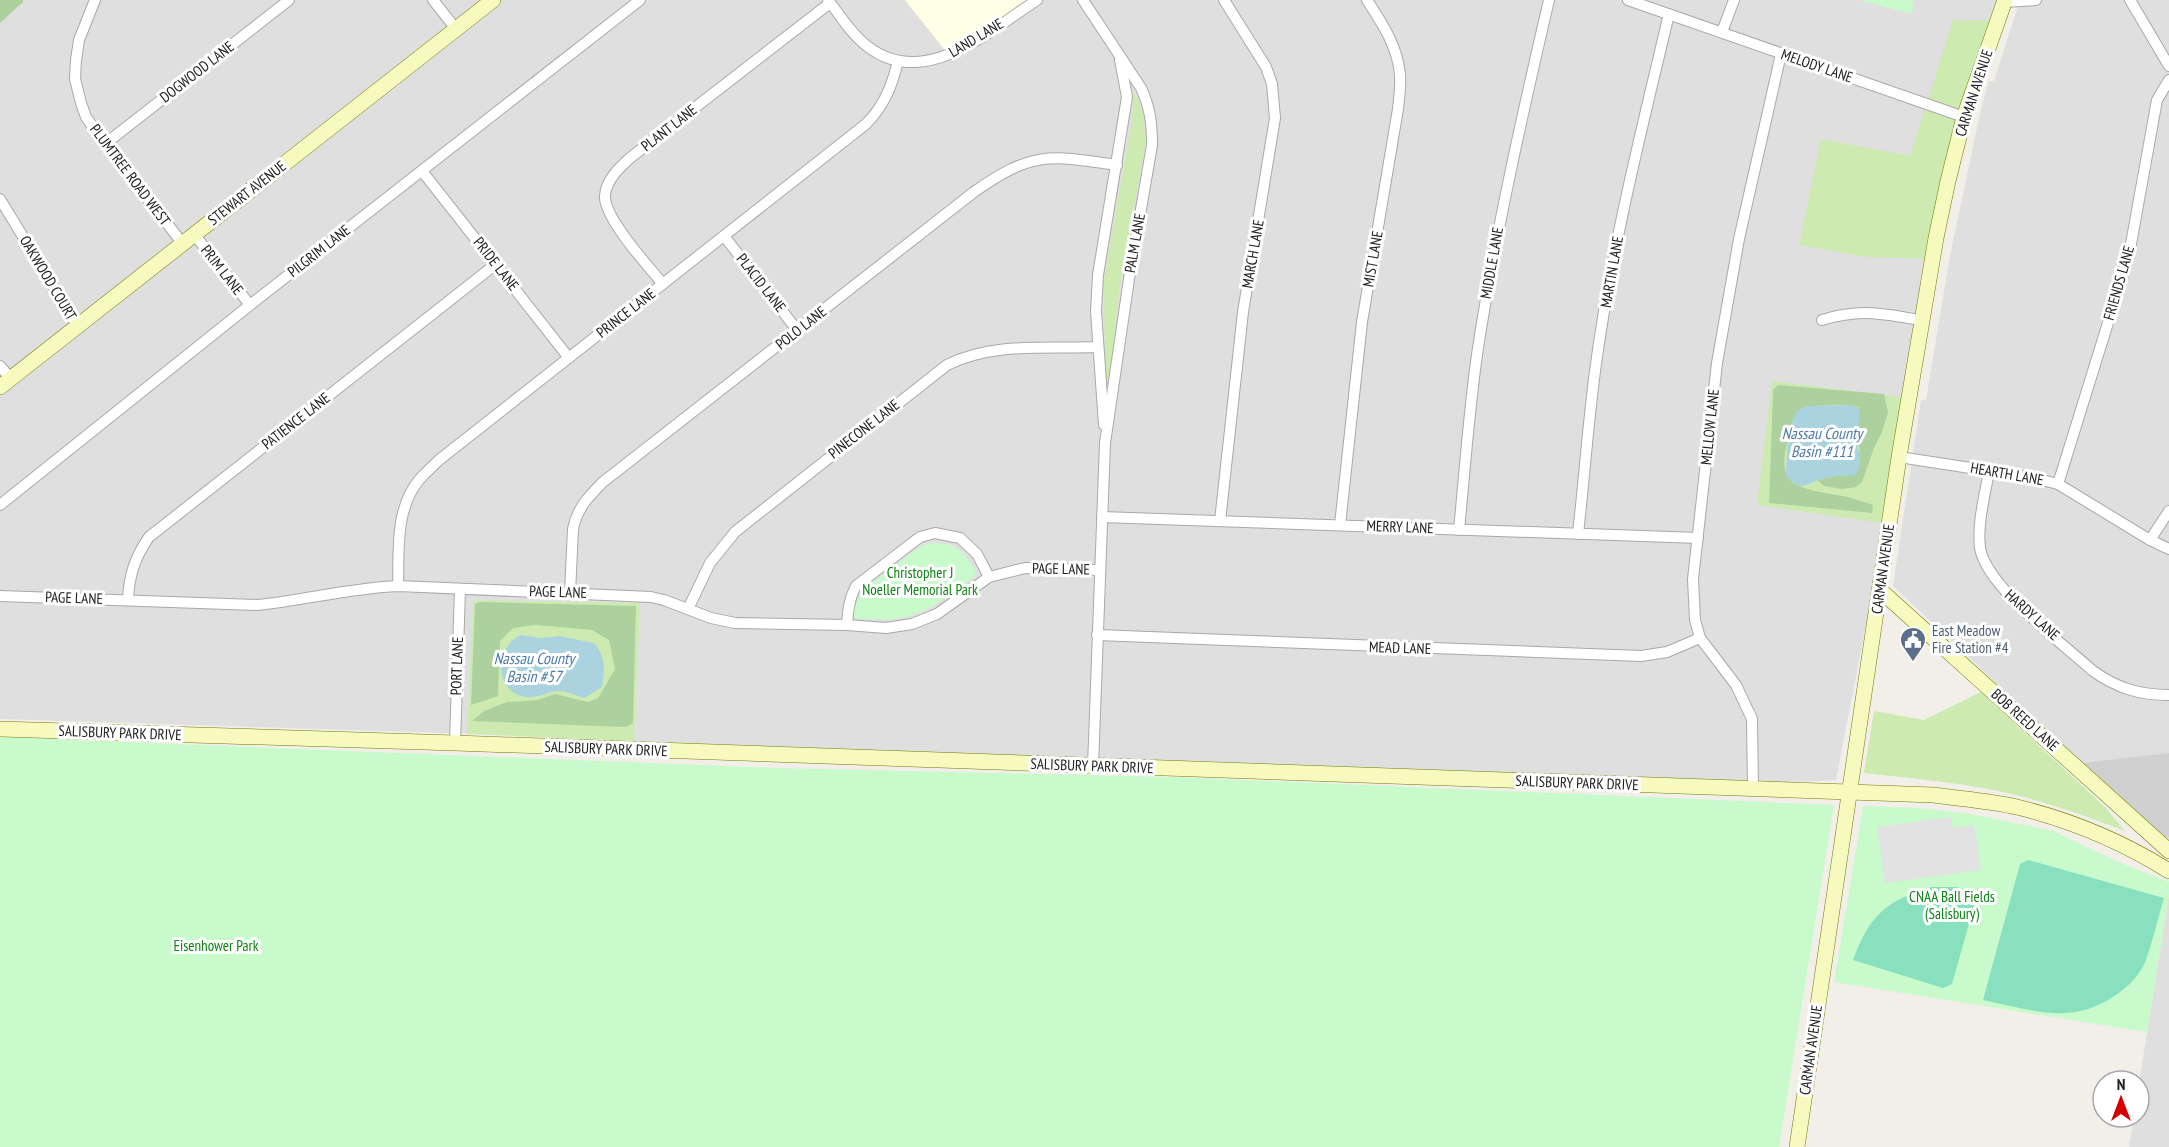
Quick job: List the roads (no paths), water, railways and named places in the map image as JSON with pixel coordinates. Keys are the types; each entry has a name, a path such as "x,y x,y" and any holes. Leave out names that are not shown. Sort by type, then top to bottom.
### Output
{"main road":[{"name":"STEWART AVENUE","path":"5,383 494,0"},
{"name":"CARMAN AVENUE","path":"1797,1147 1921,320 1948,181 1964,117 2005,1"},
{"name":"BOB REED LANE","path":"1880,590 2169,851"},
{"name":"SALISBURY PARK DRIVE","path":"0,729 1935,795 2015,807 2095,832 2169,871"},
{"path":"2119,844 2131,835 2135,828 2135,820"}],"street":[{"name":"PLUMTREE ROAD WEST","path":"95,0 79,40 76,60 75,79 86,117 105,144 189,239"},
{"name":"DOGWOOD LANE","path":"105,144 289,0"},
{"path":"433,0 456,29"},
{"name":"PILGRIM LANE","path":"0,505 250,305 640,0"},
{"name":"LAND LANE","path":"898,62 939,59 959,51 1037,0"},
{"name":"PALM LANE","path":"1083,0 1118,50 1147,101 1152,124 1152,145 1129,279 1105,443 1093,766"},
{"name":"MARCH LANE","path":"1220,521 1243,312 1275,118 1272,84 1266,66 1224,0"},
{"name":"MIST LANE","path":"1340,525 1362,322 1399,98 1400,75 1394,48 1381,21 1367,0"},
{"name":"MIDDLE LANE","path":"1459,530 1478,351 1496,241 1512,159 1549,0"},
{"name":"MELODY LANE","path":"1628,0 1964,117"},
{"name":"MELODY LANE","path":"1647,0 1669,14"},
{"path":"1722,32 1734,0"},
{"path":"2005,1 2036,0"},
{"path":"2130,0 2169,66"},
{"path":"829,2 867,46 898,62"},
{"name":"PLANT LANE","path":"663,284 607,210 605,195 612,177 630,158 829,2"},
{"name":"MARTIN LANE","path":"1578,534 1595,371 1607,297 1624,202 1669,14"},
{"name":"PALM LANE","path":"1105,443 1096,311 1098,275 1127,97 1118,50"},
{"name":"MELLOW LANE","path":"1753,790 1753,732 1748,708 1736,685 1700,638 1693,602 1717,363 1739,239 1781,54"},
{"name":"PRINCE LANE","path":"399,586 401,521 407,501 418,482 439,460 866,124 878,112 893,82 898,62"},
{"name":"FRIENDS LANE","path":"2058,484 2129,255 2157,100 2169,80"},
{"name":"POLO LANE","path":"570,592 573,529 575,519 585,500 603,482 797,330 1002,172 1020,163 1045,158 1068,158 1117,165"},
{"name":"PRIDE LANE","path":"423,171 569,358"},
{"name":"OAKWOOD COURT","path":"0,199 78,327"},
{"name":"PLACID LANE","path":"724,236 797,330"},
{"name":"PRIM LANE","path":"189,239 250,305"},
{"name":"PATIENCE LANE","path":"128,600 132,569 138,553 149,537 496,264"},
{"path":"1822,320 1856,312 1874,312 1921,320"},
{"name":"PINECONE LANE","path":"688,609 710,562 735,532 947,365 964,357 993,350 1097,347"},
{"path":"0,366 5,383"},
{"name":"HEARTH LANE","path":"1899,457 2029,477 2058,484 2150,540 2169,549"},
{"name":"HARDY LANE","path":"1989,471 1980,528 1980,545 1988,571 2003,590 2108,682 2147,694 2169,695"},
{"path":"2150,540 2169,511"},
{"name":"MERRY LANE","path":"1101,517 1698,538"},
{"path":"847,625 848,607 856,586 920,537 934,533 960,538 977,554 989,577"},
{"name":"PAGE LANE","path":"0,596 258,605 368,588 399,586 570,592 651,597 711,618 735,623 886,628 912,624 937,614 989,577 1025,568 1099,570"},
{"name":"PORT LANE","path":"455,743 460,589"},
{"name":"MEAD LANE","path":"1097,635 1641,656 1668,652 1700,638"}],"water":[{"name":"Nassau County Basin #111","path":"1851,405 1859,409 1857,438 1860,466 1855,475 1829,477 1805,486 1792,481 1786,475 1788,432 1797,411 1807,406"},
{"name":"Nassau County Basin #57","path":"521,635 541,638 560,636 594,643 601,653 604,664 602,687 585,698 559,691 535,697 524,697 510,690 502,674 503,655 513,640"}],"place":[{"name":"East Meadow Fire Station #4","path":"1913,663"}],"park label":[{"name":"Christopher J Noeller Memorial Park","path":"920,582"},
{"name":"CNAA Ball Fields (Salisbury)","path":"1952,906"},
{"name":"Eisenhower Park","path":"216,946"}]}
